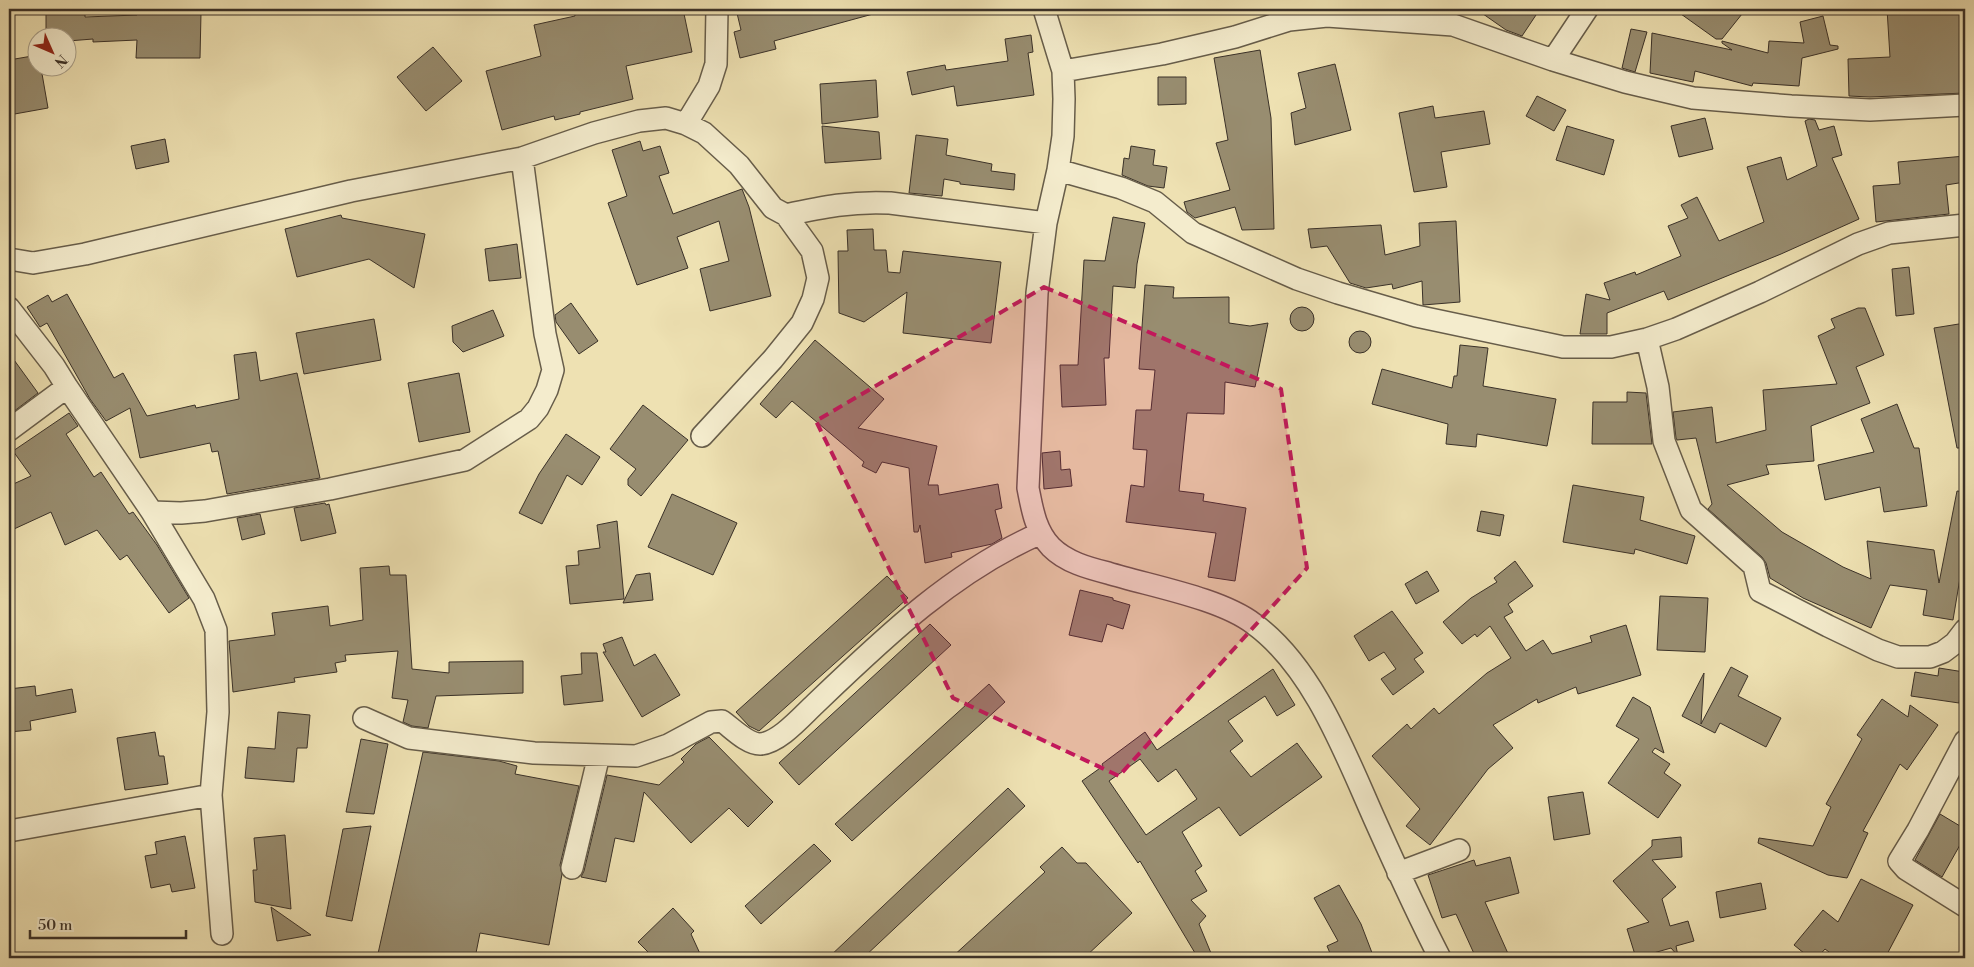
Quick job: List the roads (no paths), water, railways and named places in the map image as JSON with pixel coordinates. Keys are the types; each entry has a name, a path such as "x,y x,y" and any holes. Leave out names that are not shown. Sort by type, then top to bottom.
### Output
{"street":[{"path":"686,124 709,86 716,64 717,9"},
{"path":"1044,9 1063,70 1064,98 1063,136 1058,170 1046,223 1036,302 1028,488 1033,516 1050,546 1065,558 1087,567 1208,602 1232,611 1253,623 1276,642 1294,663 1339,740 1398,873 1440,958"},
{"path":"1553,60 1587,9"},
{"path":"1063,70 1162,54 1235,37 1289,20 1328,12 1458,17 1553,60 1660,91 1710,100 1870,110 1965,105"},
{"path":"9,259 33,262 85,254 351,191 522,158 594,133 639,121 666,118 686,124 704,133 739,165 773,208 786,215 812,251 818,278 813,299 802,323 773,359 702,436"},
{"path":"152,512 181,513 205,511 330,489 465,460 529,419 547,390 553,370 545,334 522,158"},
{"path":"1058,170 1121,188 1155,202 1193,233 1297,279 1416,316 1564,347 1611,347 1647,339 1676,330 1760,292 1858,244 1889,233 1965,225"},
{"path":"786,215 840,204 866,202 900,204 1046,223"},
{"path":"9,308 54,366 152,512 204,598 216,630 218,712 211,795 222,934"},
{"path":"1647,339 1658,388 1664,441 1691,510 1754,566 1760,591 1878,650 1898,657 1930,657 1943,652 1955,643 1965,630"},
{"path":"9,430 67,387"},
{"path":"364,718 409,738 534,753 636,756 668,745 711,722 722,721 749,741 760,744 774,740 794,724 878,644 926,603 975,567 1012,546 1041,533"},
{"path":"1965,741 1918,830 1899,861 1906,869 1965,906"},
{"path":"572,868 599,755"},
{"path":"9,832 211,795"},
{"path":"1398,873 1459,850"}]}
